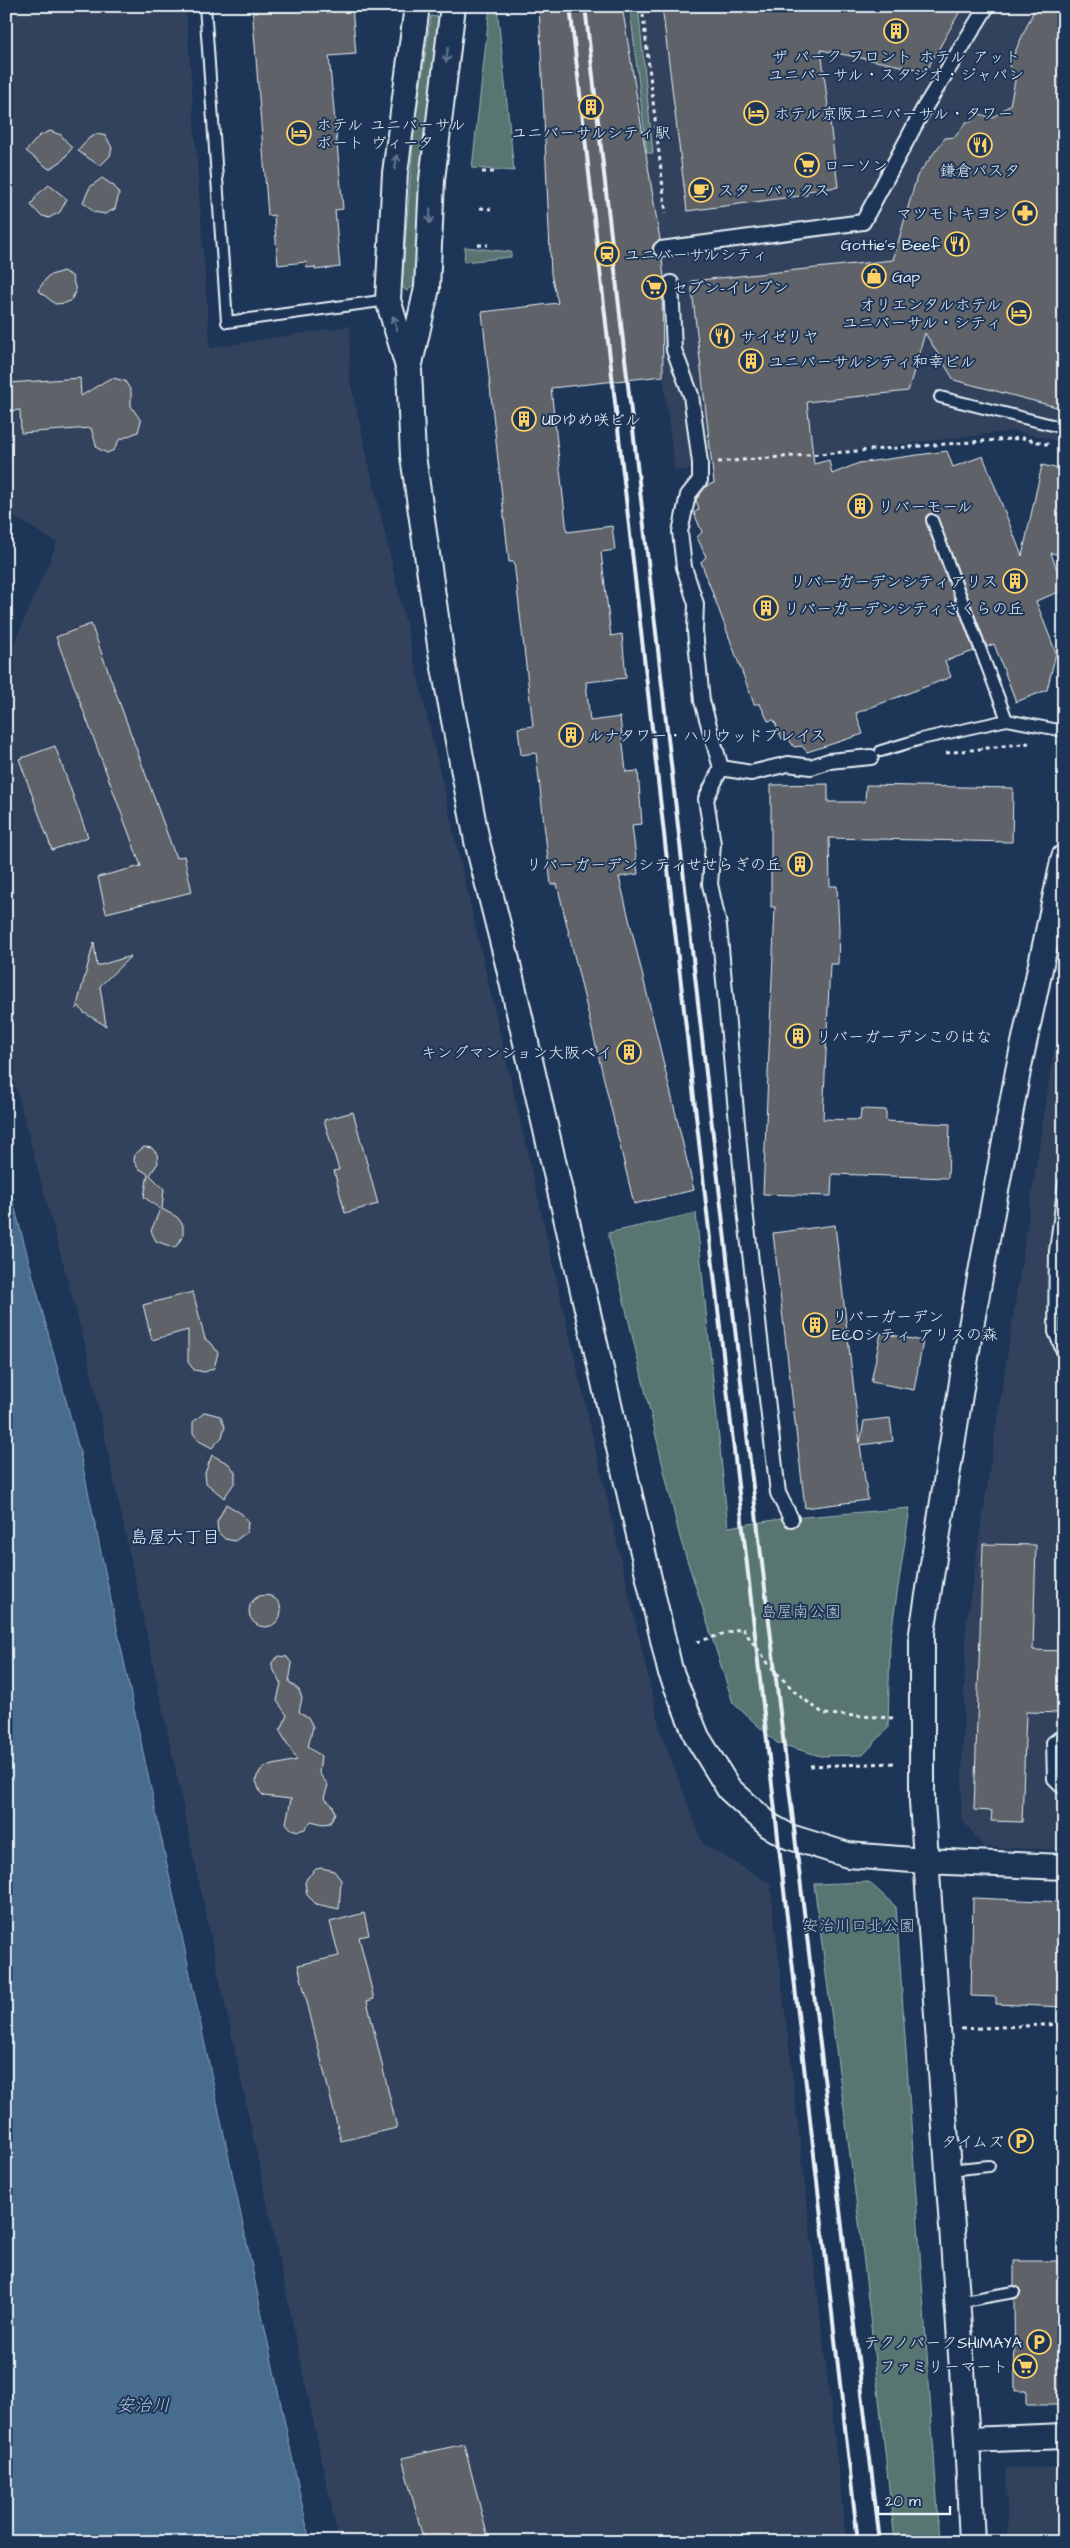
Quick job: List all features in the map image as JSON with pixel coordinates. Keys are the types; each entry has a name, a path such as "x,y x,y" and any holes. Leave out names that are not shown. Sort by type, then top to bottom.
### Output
{"street":[{"path":"417,6 394,173 388,300 409,370 413,456 440,652 477,841 511,980 670,1670 683,1706 712,1764 729,1789 770,1826 790,1837 848,1855 925,1861 1064,1867"},
{"path":"409,370 427,288 432,180 453,6"},
{"path":"661,249 863,222 923,110 988,6"},
{"path":"671,283 674,350 692,396 700,463 700,480 688,495 680,532 684,567 696,604 695,631 702,701 721,768 706,799 713,844 710,884 719,926 745,1210 778,1494 791,1518"},
{"path":"721,768 751,773 788,764 811,767 829,761 876,754"},
{"path":"972,2542 958,2302 925,1861 922,1802 922,1633 972,1323 1018,1071 1064,857"},
{"path":"967,2440 1064,2436"}],"lane":[{"path":"206,6 227,322 388,300"},
{"path":"940,397 1064,428"},
{"path":"932,520 1007,720"},
{"path":"876,754 921,739 1007,720 1064,732"},
{"path":"1064,1183 1055,1251 1054,1332 1064,1356"},
{"path":"1064,1733 1052,1742 1053,1779 1064,1790"},
{"path":"948,2170 989,2166"},
{"path":"958,2302 1014,2292"}],"path":[{"path":"642,6 666,214"},
{"path":"482,172 494,172"},
{"path":"480,208 491,209"},
{"path":"478,245 488,245"},
{"path":"700,463 1023,438 1056,446"},
{"path":"938,754 1034,743"},
{"path":"697,1642 742,1628 771,1667 797,1694 824,1714 894,1718"},
{"path":"810,1766 895,1763"},
{"path":"960,2030 1064,2024"}],"shaded area":[{"path":"6,6 186,6 210,348 350,326 349,377 661,1733 703,1844 770,1883 846,2538 892,2533 893,2542 339,2542 86,1348 6,1052 6,663 57,543 6,512"},
{"path":"615,6 1064,6 1064,442 1014,431 675,471"},
{"path":"1064,1006 1064,1850 984,1847 961,1818 966,1625 1054,1049"},
{"path":"1064,2467 1064,2542 1008,2542 1006,2468"}],"green space":[{"path":"490,6 497,6 514,171 472,168"},
{"path":"623,6 638,6 653,153 647,153 630,8 623,9"},
{"path":"431,16 440,17 423,162 415,284 408,291 402,285 414,129"},
{"path":"465,247 511,252 511,257 464,262"},
{"name":"島屋南公園","path":"696,1213 728,1527 781,1519 910,1508 890,1640 888,1728 863,1755 820,1756 777,1743 733,1703 680,1538 608,1233"},
{"name":"安治川口北公園","path":"869,1882 896,1907 940,2542 895,2542 862,2245 814,1884"}],"water":[{"name":"安治川","path":"6,1175 80,1453 310,2542 6,2542"}],"building":[{"name":"ホテル ユニバーサル ポート ヴィータ","path":"252,6 352,6 356,54 329,56 343,209 335,210 340,267 315,270 315,267 307,268 306,262 278,265 274,215 268,216"},
{"path":"539,6 622,6 660,240 653,245 652,251 657,257 662,258 664,278 662,283 663,376 551,388 567,532 612,526 615,550 601,552 611,636 622,634 626,678 586,682 590,721 620,717 626,772 638,771 642,824 632,825 638,874 619,877 694,1190 634,1204 557,884 551,885 536,753 521,755 518,728 533,726 514,562 509,562 482,312 558,303 551,274"},
{"name":"ホテル京阪ユニバーサル・タワー","path":"662,6 963,6 926,71 821,50 838,187 807,191 807,195 687,211"},
{"path":"1036,6 1064,6 1064,409 954,380 925,333 908,391 807,402 814,464 829,460 832,474 859,463 947,451 953,467 983,456 1022,556 1042,465 1064,470 1064,556 1051,553 1064,590 1036,601 1056,653 1047,690 1016,702 994,644 987,647 938,518 930,513 926,516 926,522 974,651 945,661 951,677 856,713 863,734 807,752 802,746 794,747 788,738 782,739 774,720 768,721 760,704 754,704 701,562 706,557 697,537 702,532 694,513 699,509 696,500 706,486 714,483 691,281 893,260 917,176 945,138 955,137 966,122 971,122 977,113 992,118 1010,105 1015,81 1009,65"},
{"path":"50,131 61,135 72,148 62,161 49,169 26,151 39,136"},
{"path":"97,134 106,136 112,148 110,156 100,166 78,151 89,138"},
{"path":"102,178 114,186 119,194 115,209 105,214 94,212 83,202 90,187"},
{"path":"49,185 67,199 60,212 49,218 40,215 31,205 38,194"},
{"path":"63,271 72,276 76,291 71,300 66,303 55,304 38,290 48,276"},
{"path":"80,378 81,396 107,380 113,378 125,381 131,391 131,406 141,421 138,432 119,440 114,450 107,453 97,448 91,428 21,433 20,410 10,411 8,383"},
{"path":"91,624 176,858 184,856 192,892 106,913 98,877 141,866 56,637"},
{"path":"55,746 88,837 52,850 19,759"},
{"path":"828,784 828,802 865,802 866,785 1013,788 1012,842 829,838 830,886 837,886 839,930 838,964 830,964 823,1119 860,1120 861,1109 886,1110 886,1121 950,1124 948,1178 832,1174 831,1196 763,1194 775,907 771,907 771,785"},
{"path":"94,942 97,966 131,956 100,986 106,1026 83,1012 79,1006 76,1009"},
{"path":"353,1112 378,1204 345,1213 334,1171 339,1170 324,1120"},
{"path":"144,1147 152,1148 157,1154 158,1163 150,1175 164,1189 162,1209 177,1217 183,1225 183,1236 175,1248 156,1241 151,1231 160,1209 144,1197 148,1174 138,1168 134,1161 135,1154"},
{"name":"リバーガーデン ECOシティ アリスの森","path":"835,1225 860,1443 864,1421 890,1418 893,1441 860,1445 868,1500 805,1508 773,1233"},
{"path":"193,1292 205,1339 212,1344 218,1353 214,1368 205,1372 194,1370 188,1362 188,1330 152,1340 143,1305"},
{"path":"881,1333 923,1341 914,1390 871,1382"},
{"path":"205,1412 220,1416 225,1426 222,1437 212,1448 199,1441 193,1433 193,1422"},
{"path":"212,1455 229,1464 235,1472 235,1482 224,1498 206,1483 205,1473"},
{"path":"226,1504 242,1514 248,1522 247,1532 235,1541 225,1539 218,1532 217,1522"},
{"path":"983,1544 1036,1545 1033,1650 1064,1651 1064,1713 1026,1712 1022,1822 991,1821 992,1811 974,1810"},
{"path":"265,1595 271,1596 276,1600 280,1605 280,1617 276,1622 271,1626 265,1627 259,1626 254,1622 250,1617 249,1611 250,1605 254,1600 259,1596"},
{"path":"279,1656 287,1657 292,1664 289,1682 299,1690 302,1698 299,1712 308,1717 313,1727 308,1747 321,1756 319,1773 328,1785 324,1798 333,1806 335,1813 330,1823 323,1824 311,1821 305,1829 298,1831 291,1829 286,1823 291,1799 264,1796 260,1792 256,1781 257,1776 264,1767 297,1760 278,1728 281,1730 287,1715 277,1701 281,1683 272,1667 272,1662"},
{"path":"322,1868 334,1871 341,1880 339,1909 316,1904 307,1895 305,1883 307,1878 316,1869"},
{"path":"973,1898 1064,1902 1064,2007 996,2004 996,1997 971,1996"},
{"path":"364,1913 369,1935 359,1937 374,1999 367,2001 397,2128 341,2141 298,1965 339,1956 330,1922"},
{"name":"テクノパークSHIMAYA","path":"1014,2261 1064,2261 1064,2405 1026,2405 1026,2391 1015,2391 1014,2299 1019,2297 1021,2291 1014,2285"},
{"path":"464,2444 489,2542 424,2542 402,2458"}],"railway":[{"path":"570,6 858,2542"},
{"path":"585,6 755,1505 880,2542"}],"place":[{"name":"ザ パーク フロント ホテル アット ユニバーサル・スタジオ・ジャパン","path":"896,31"},
{"name":"ユニバーサルシティ駅","path":"591,107"},
{"name":"ホテル京阪ユニバーサル・タワー","path":"756,113"},
{"name":"ホテル ユニバーサル ポート ヴィータ","path":"299,133"},
{"name":"鎌倉パスタ","path":"980,145"},
{"name":"ローソン","path":"807,165"},
{"name":"スターバックス","path":"701,190"},
{"name":"マツモトキヨシ","path":"1025,213"},
{"name":"Gottie's Beef","path":"957,244"},
{"name":"ユニバーサルシティ","path":"607,254"},
{"name":"Gap","path":"874,276"},
{"name":"セブン-イレブン","path":"654,287"},
{"name":"オリエンタルホテル ユニバーサル・シティ","path":"1019,313"},
{"name":"サイゼリヤ","path":"722,336"},
{"name":"ユニバーサルシティ和幸ビル","path":"751,361"},
{"name":"UDゆめ咲ビル","path":"524,419"},
{"name":"リバーモール","path":"860,506"},
{"name":"リバーガーデンシティアリス","path":"1015,581"},
{"name":"リバーガーデンシティさくらの丘","path":"766,608"},
{"name":"ルナタワー・ハリウッドプレイス","path":"571,735"},
{"name":"リバーガーデンシティせせらぎの丘","path":"800,864"},
{"name":"リバーガーデンこのはな","path":"798,1036"},
{"name":"キングマンション大阪ベイ","path":"629,1052"},
{"name":"リバーガーデン ECOシティ アリスの森","path":"815,1325"},
{"name":"タイムズ","path":"1021,2141"},
{"name":"テクノパークSHIMAYA","path":"1039,2342"},
{"name":"ファミリーマート","path":"1025,2366"}],"district":[{"name":"島屋六丁目","path":"175,1537"}]}
